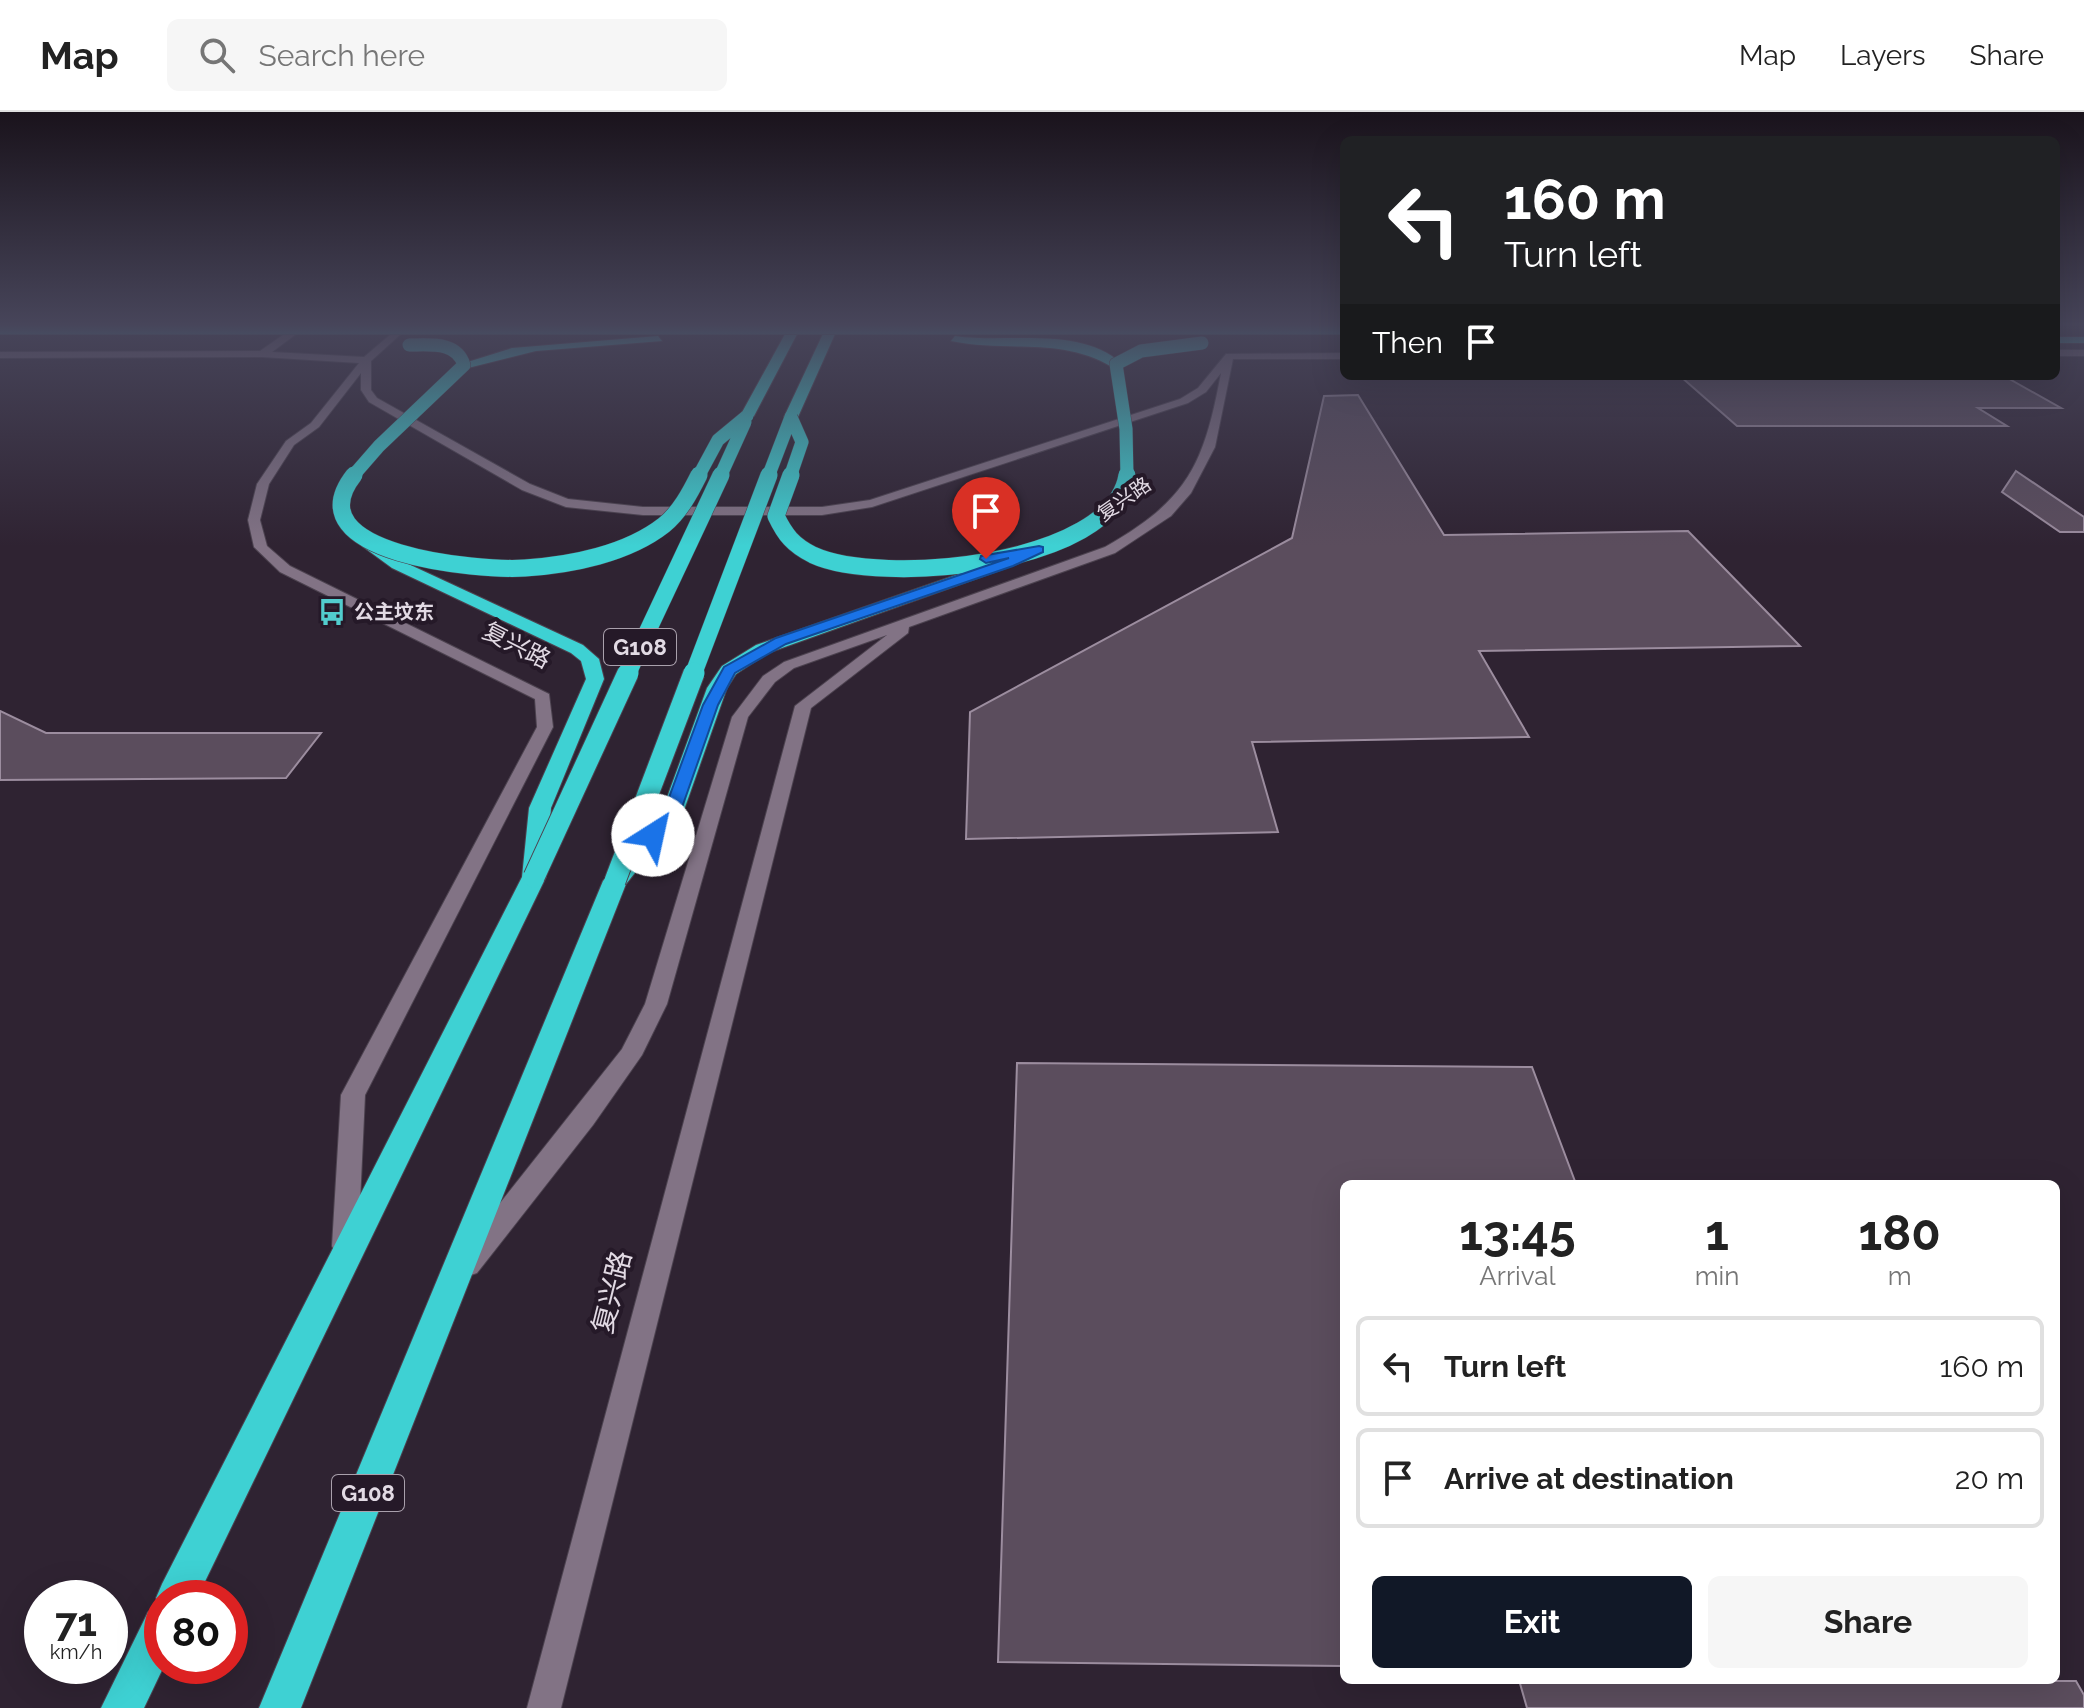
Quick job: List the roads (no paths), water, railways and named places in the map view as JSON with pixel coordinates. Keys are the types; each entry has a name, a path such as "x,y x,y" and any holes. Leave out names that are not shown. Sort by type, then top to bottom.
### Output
{"highway":[{"path":"432,397 348,483 342,503 347,523 398,565 565,642 590,659 595,669 595,679 540,808 534,877"},
{"name":"复兴路","path":"185,1580 534,877 757,397"},
{"name":"复兴路","path":"280,1708 615,881 800,397"},
{"path":"615,881 672,813 710,705 729,670 781,641 1009,563 1093,522 1123,490 1128,461 1120,397"},
{"path":"368,543 431,561 492,568 550,565 601,555 655,531 672,518 684,503 717,440 747,416"},
{"path":"791,417 802,442 776,516 778,526 793,543 807,551 856,564 921,568 1039,549"},
{"path":"122,1708 144,1663"}],"street":[{"name":"复兴路","path":"337,397 315,425 290,443 263,484 254,520 261,547 285,569 543,697 545,727 353,1095 345,1258"},
{"path":"371,397 553,499 631,511 807,511 872,503 1190,397"},
{"name":"复兴路","path":"457,1277 585,1118 631,1055 656,1004 740,717 753,696 789,665 1110,550 1134,538 1186,494 1204,467 1221,397"},
{"name":"复兴路","path":"544,1708 803,706 914,622"}],"place":[{"name":"公主坟东","path":"332,612"}]}
